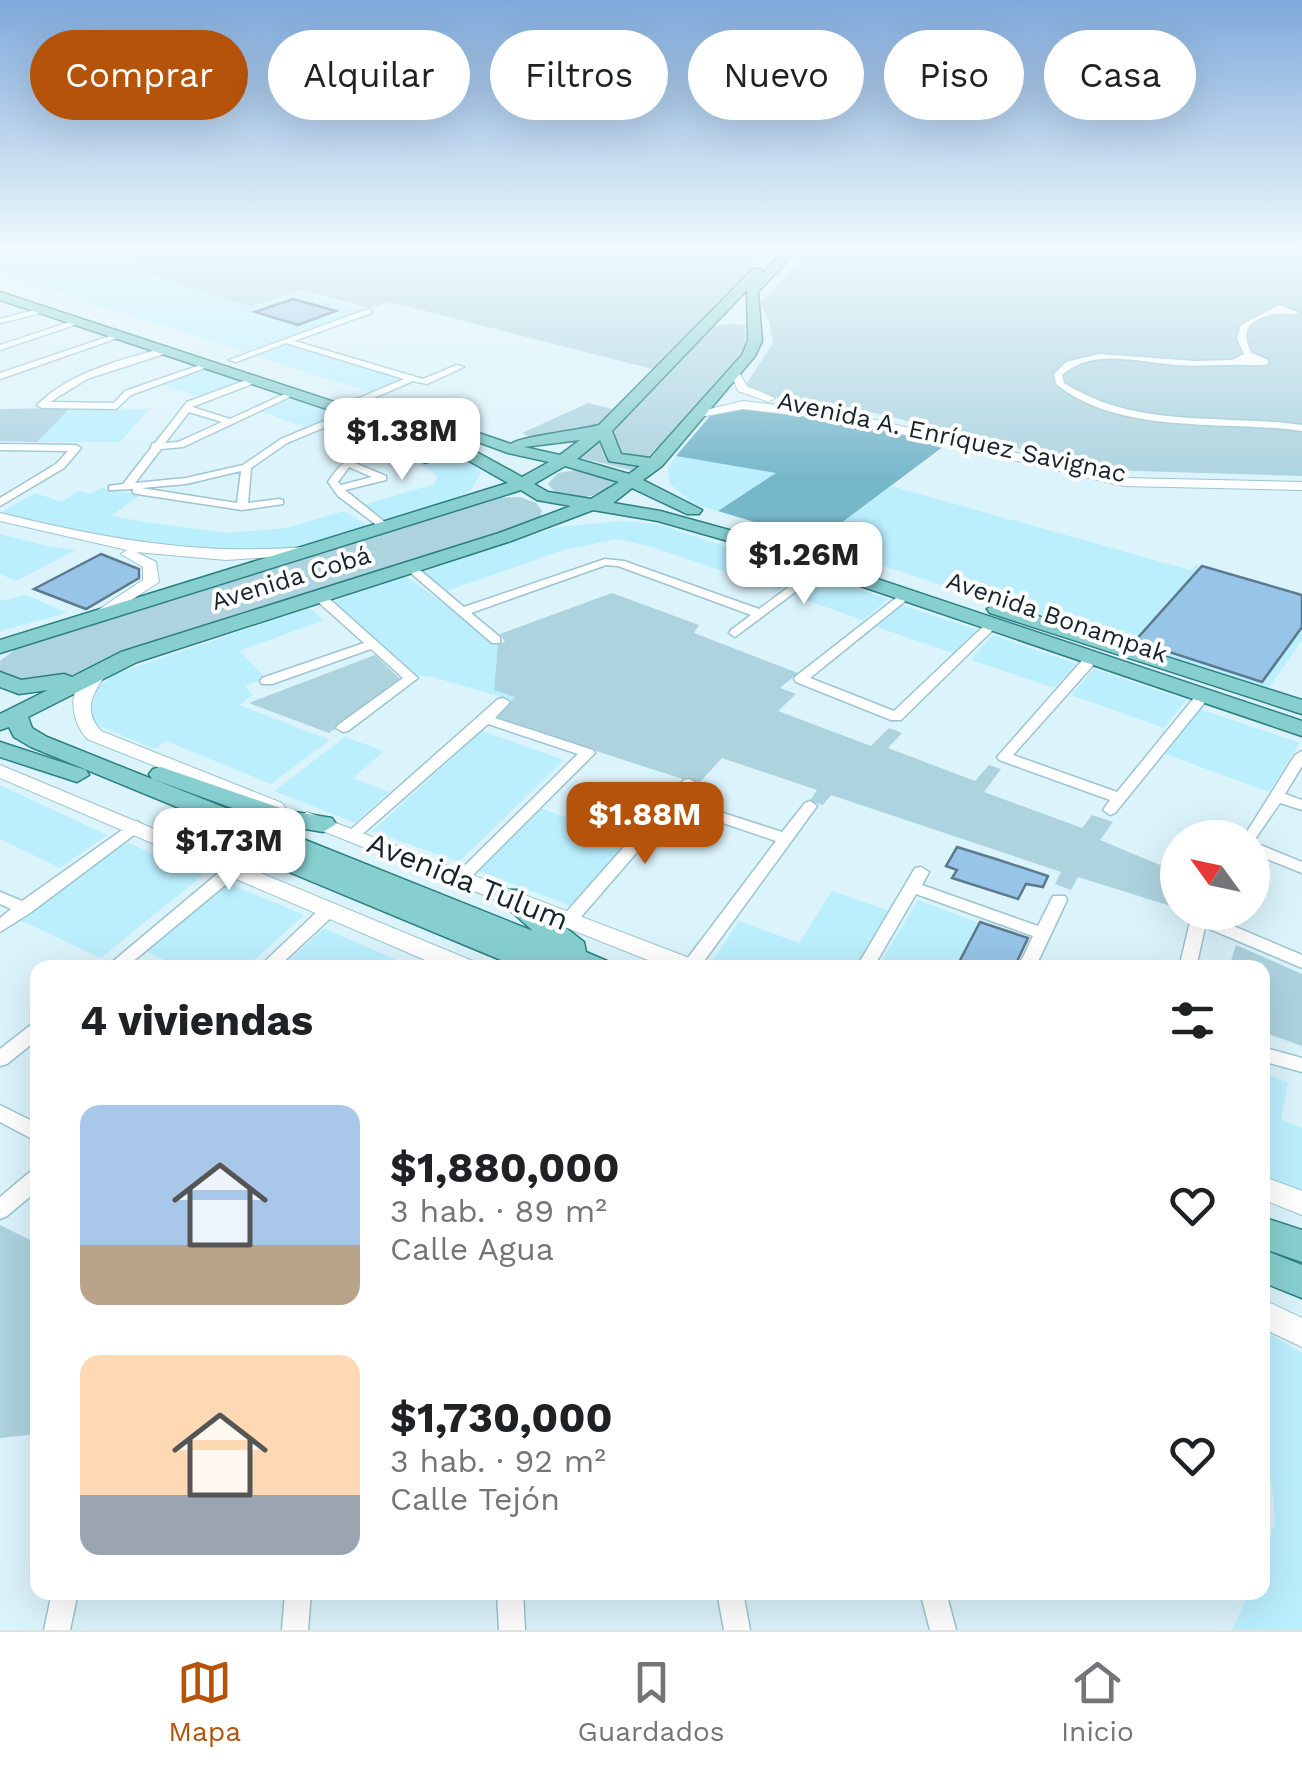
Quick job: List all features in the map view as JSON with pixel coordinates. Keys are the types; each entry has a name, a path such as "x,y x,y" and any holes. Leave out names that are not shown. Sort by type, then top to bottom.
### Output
{"main road":[{"path":"96,327 294,394 356,407 413,432 511,458 516,454 514,450"},
{"path":"118,327 233,360 541,477"},
{"path":"541,477 603,429 703,327"},
{"name":"Avenida Cobá","path":"5,712 130,657 515,534 562,510 589,507 658,460 700,414 755,341 748,327"},
{"path":"479,451 603,429"},
{"path":"562,510 669,510 658,460 618,460 603,429"},
{"path":"479,451 514,450 541,477 562,510"},
{"path":"436,512 480,484 484,470 479,451"},
{"name":"Avenida Bonampak","path":"541,477 586,465 669,510 1302,707"},
{"name":"Avenida Cobá","path":"0,656 11,643 541,477"},
{"path":"562,510 619,486"},
{"path":"493,494 524,496 542,506 541,519 515,534"},
{"name":"Avenida Bonampak","path":"589,507 669,510"},
{"name":"Avenida Bonampak","path":"792,549 824,566 1302,729"},
{"path":"0,680 7,685 36,686 74,678 130,657"},
{"path":"5,712 42,734 285,818 323,824"},
{"name":"Avenida Tulum","path":"5,712 22,732 39,742 577,960"},
{"name":"Avenida Tulum","path":"3,761 72,773 529,960"},
{"path":"368,896 490,954 494,960"},
{"path":"508,896 587,960"},
{"path":"1270,1241 1302,1246"},
{"path":"1270,1247 1302,1282"},
{"path":"1270,1276 1302,1282"}],"street":[{"path":"0,348 64,327"},
{"path":"233,360 324,327"},
{"path":"1246,327 1241,332 1240,344 1248,355"},
{"path":"0,376 122,335"},
{"path":"287,340 424,382 460,366"},
{"path":"166,350 67,385 42,405 116,406 128,393 209,365"},
{"path":"1238,362 1236,357 1248,355 1262,359 1264,364 1102,357 1064,366 1058,374 1060,384 1072,394 1125,411 1180,420 1302,428"},
{"name":"Avenida A. Enríquez Savignac","path":"734,373 747,399"},
{"path":"279,502 242,507 113,488 186,481 246,467 284,441 411,379"},
{"path":"127,486 186,408 254,380"},
{"path":"155,446 180,445 294,394"},
{"name":"Avenida A. Enríquez Savignac","path":"700,414 747,399 904,429 1082,476 1124,482 1302,482"},
{"path":"186,408 228,421"},
{"path":"386,527 333,482 346,463 413,432"},
{"path":"0,447 76,448 60,466 0,503"},
{"path":"338,489 382,478 346,463"},
{"path":"242,507 246,467"},
{"path":"0,516 171,554 251,555 310,550"},
{"path":"0,524 119,552 152,565 165,562 171,554"},
{"path":"466,611 605,562 620,563 760,614"},
{"path":"92,619 144,590 152,582 152,565"},
{"path":"734,632 824,566"},
{"path":"411,568 496,640"},
{"path":"906,594 801,679 896,717 992,625"},
{"path":"321,598 411,678 343,728"},
{"path":"267,681 372,644"},
{"path":"1091,658 1004,756 1114,804 1203,696"},
{"name":"Avenida Tulum","path":"101,670 80,697 78,711 82,724 94,735 672,960"},
{"path":"352,835 503,702"},
{"path":"461,877 588,753 486,719"},
{"path":"1261,820 1302,755"},
{"name":"Avenida Tulum","path":"3,761 434,960"},
{"path":"568,921 689,783"},
{"path":"1275,796 1302,805"},
{"path":"672,801 786,839"},
{"path":"696,960 810,806"},
{"path":"0,926 137,826"},
{"path":"1270,855 1302,868"},
{"path":"123,960 235,868"},
{"path":"869,960 916,879 1042,934"},
{"path":"0,898 24,909"},
{"path":"1030,960 1059,900"},
{"path":"275,960 330,909"},
{"path":"1188,960 1199,918 1302,962"},
{"path":"0,1060 30,1036"},
{"path":"1270,1056 1302,1065"},
{"path":"0,1113 30,1130"},
{"path":"0,1210 30,1183"},
{"path":"1270,1191 1302,1203"},
{"path":"1270,1317 1302,1334"},
{"path":"57,1630 63,1600"},
{"path":"295,1630 297,1600"},
{"path":"510,1600 512,1630"},
{"path":"731,1600 736,1630"},
{"path":"935,1600 943,1630"}],"shaded area":[{"path":"167,327 316,327 245,352"},
{"path":"488,327 696,327 656,370"},
{"path":"713,327 745,327 746,348 634,471 577,457"},
{"path":"770,327 1302,327 1302,476 1104,470 875,413 758,395 743,389 773,343"},
{"path":"286,342 404,378 370,392 252,355"},
{"path":"207,369 242,382 200,397 164,384"},
{"path":"292,398 337,414 305,427 260,411"},
{"path":"588,403 620,411 595,427 533,440 522,433"},
{"path":"70,408 149,409 120,442 37,442"},
{"path":"70,408 37,442 0,441 0,409"},
{"path":"744,409 861,421 948,443 817,541 718,511 776,473 676,456 710,416"},
{"path":"348,417 396,433 367,446 319,429"},
{"path":"410,438 468,458 481,473 471,490 444,505 385,523 362,505 435,484 437,476 426,467 380,452"},
{"path":"676,456 778,473 718,511 695,505 670,484 668,467"},
{"path":"584,469 614,479 615,485 580,498 562,495 548,484 558,473"},
{"path":"891,486 1190,570 1196,565 1302,595 1302,640 1266,692 814,543"},
{"path":"101,488 140,495 111,516 145,522 226,533 286,528 344,511 371,528 281,553 171,552 0,513 35,493 62,502 79,491 90,494"},
{"path":"520,497 536,503 542,511 538,522 59,679 23,683 0,674 0,661 22,644 492,498"},
{"path":"623,521 657,524 803,572 778,590 617,539 563,550 444,592 419,573 558,527"},
{"path":"0,534 76,550 16,581 0,574"},
{"path":"816,575 888,599 863,620 791,595"},
{"path":"406,576 498,644 494,690 516,696 512,700 433,677 412,675 326,604"},
{"path":"612,593 699,625 694,633 798,673 780,688 796,694 778,711 871,746 889,728 902,733 888,748 975,781 989,765 1001,769 984,792 1082,828 1092,815 1113,822 1100,840 1160,865 1160,903 1078,877 1071,890 1055,884 1061,872 831,795 823,805 810,801 817,790 722,758 698,784 494,718 515,697 494,690 498,644 505,642 500,634"},
{"path":"26,595 67,613 0,631 0,601"},
{"path":"899,604 977,630 953,653 874,626"},
{"path":"309,608 324,620 239,651 266,678 245,686 253,695 239,705 330,740 271,784 166,741 155,749 87,721 93,692 114,674"},
{"path":"993,635 1077,664 1054,688 971,660"},
{"path":"375,655 402,681 329,733 249,703"},
{"path":"1094,669 1186,700 1164,728 1071,695"},
{"path":"1200,709 1300,743 1269,792 1165,754"},
{"path":"482,731 564,760 459,862 372,831"},
{"path":"345,737 384,751 353,778 389,792 355,823 274,791"},
{"path":"0,785 107,835 60,868 0,839"},
{"path":"540,808 629,839 571,906 478,871"},
{"path":"121,840 203,875 101,958 16,918"},
{"path":"218,879 304,915 255,960 165,960 137,947"},
{"path":"832,891 889,911 860,960 713,960 739,921 799,943"},
{"path":"918,900 1024,940 1014,960 882,960"},
{"path":"324,928 396,960 289,960"},
{"path":"1236,945 1302,974 1302,1046 1270,1035 1270,960 1231,960"},
{"path":"1270,1076 1288,1082 1281,1120 1302,1128 1302,1198 1270,1186"},
{"path":"0,1225 30,1240 30,1435 0,1438"},
{"path":"1270,1334 1302,1353 1302,1630 1232,1630 1246,1600 1270,1600 1270,1538 1275,1523"}],"building":[{"path":"416,443 442,451 426,463 393,453"},
{"path":"101,554 139,569 139,578 86,609 34,589"},
{"path":"1202,566 1302,595 1302,627 1262,682 1135,641"},
{"path":"957,847 1048,876 1043,887 1026,884 1018,899 952,878 957,870 946,866"},
{"path":"980,922 1028,938 1018,960 960,960"}]}
